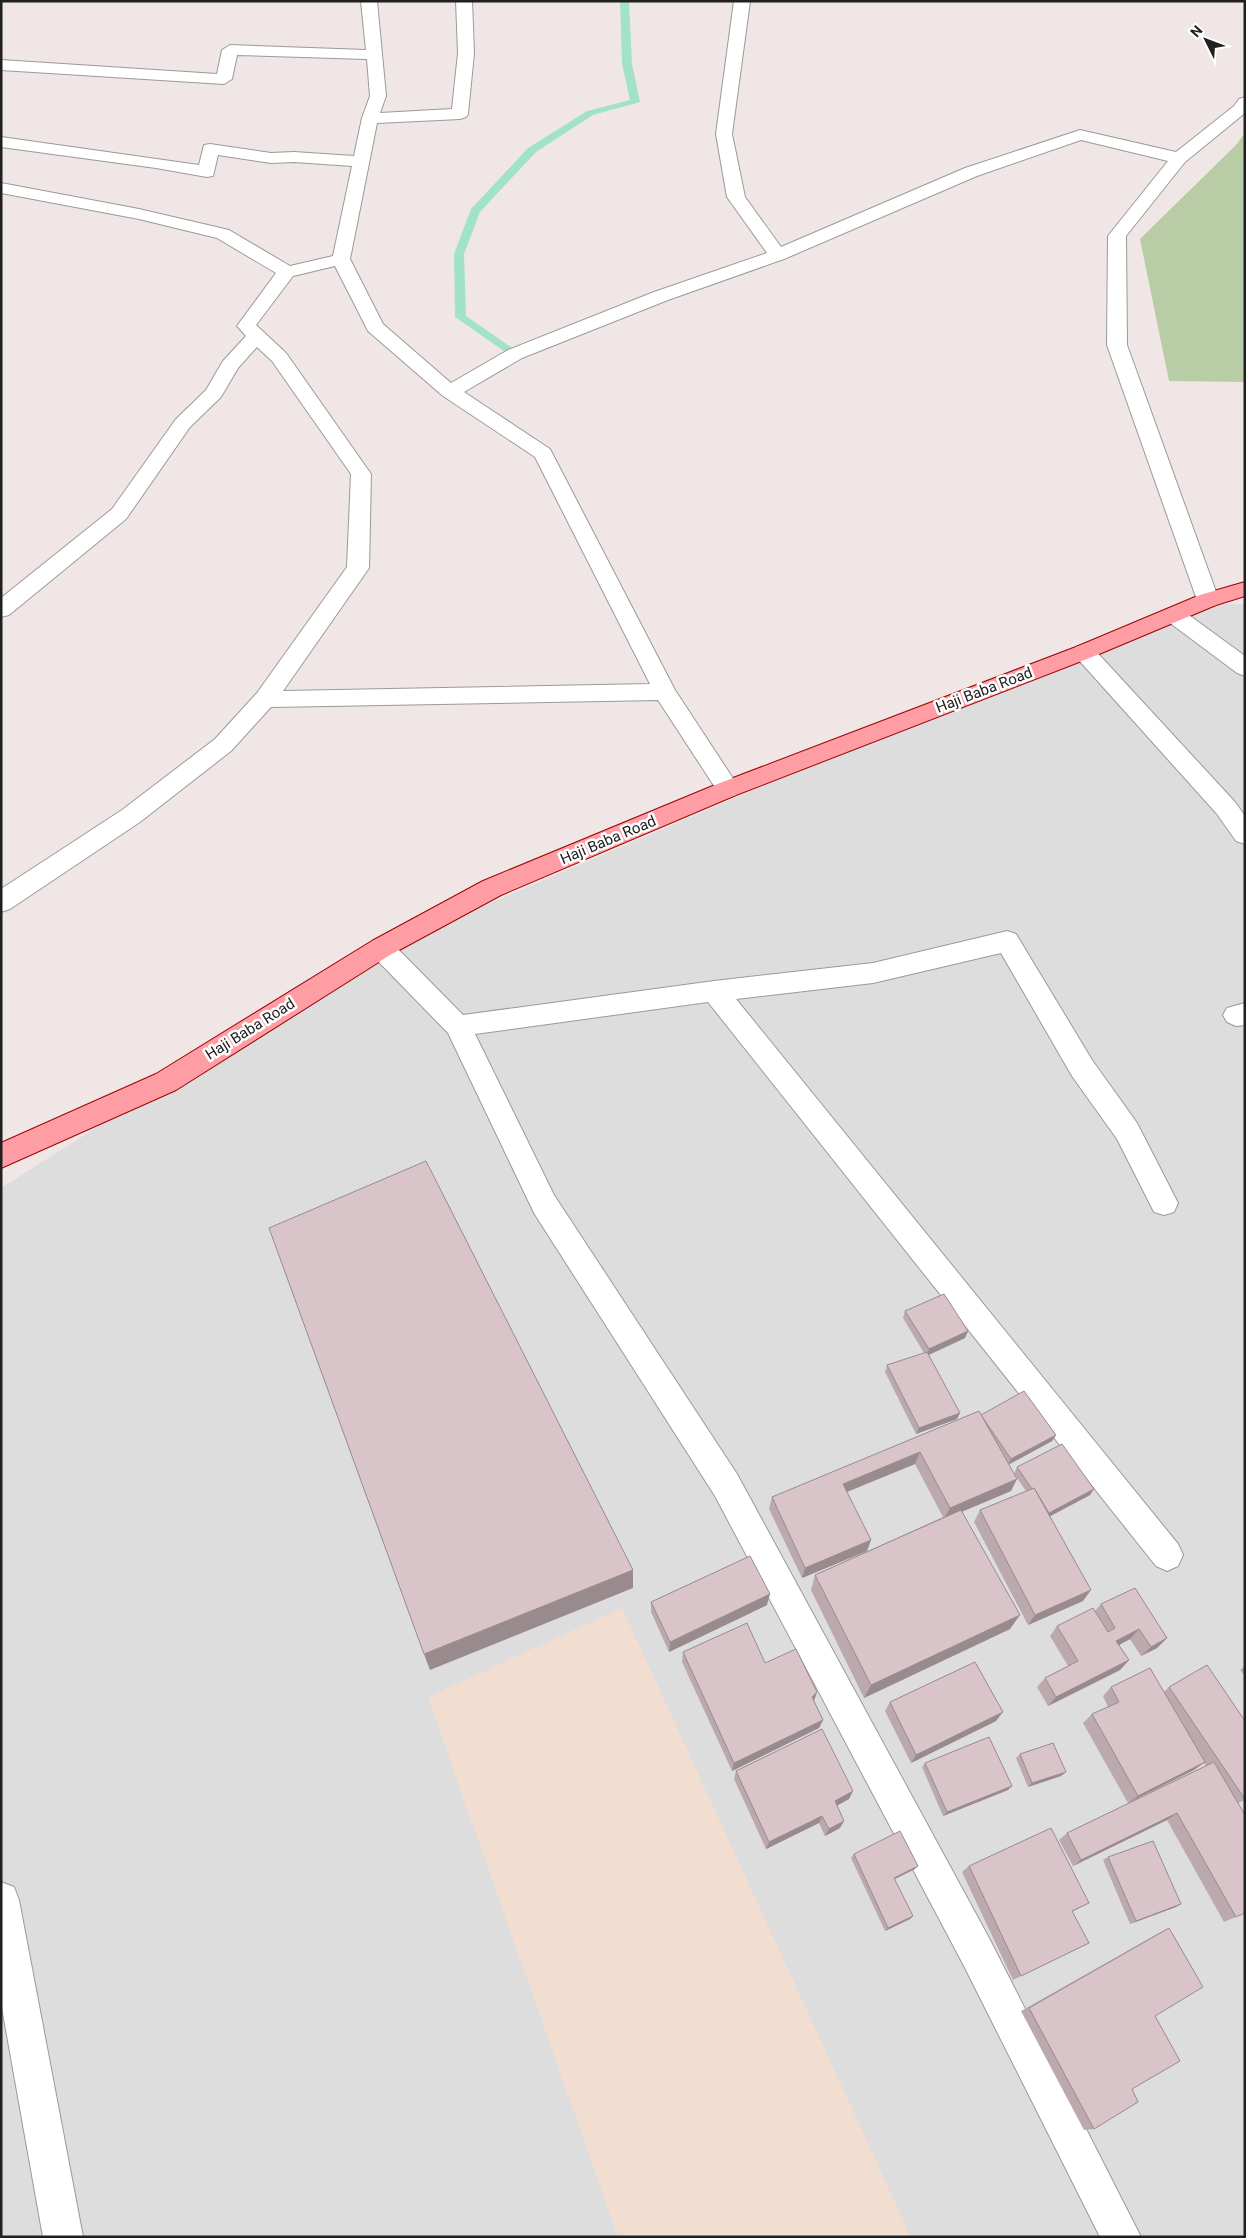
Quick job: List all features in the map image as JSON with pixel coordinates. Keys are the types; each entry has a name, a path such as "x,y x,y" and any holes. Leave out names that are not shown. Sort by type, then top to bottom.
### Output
{"main road":[{"name":"Haji Baba Road","path":"1,1156 166,1082 381,948 492,888 728,789 1084,652 1208,600 1245,589"}],"street":[{"path":"369,1 378,96 370,118 341,260 375,327 450,392 543,452 665,692 728,789"},
{"path":"370,118 460,114 466,53 464,1"},
{"path":"742,1 724,134 736,197 778,255"},
{"path":"1,65 224,79 230,50 374,55"},
{"path":"1208,600 1116,344 1117,236 1179,158 1240,109 1245,102"},
{"path":"450,392 515,354 661,296 778,255 971,172 1080,135 1179,158"},
{"path":"1,142 53,151 171,164 207,172 210,149 271,158 294,157 361,162"},
{"path":"1,188 139,214 223,234 287,272"},
{"path":"1,902 131,816 223,745 265,699 358,568 361,474 279,357 246,326 287,272 341,260"},
{"path":"1,610 119,514 183,423 214,394 230,365 256,336"},
{"path":"1174,615 1245,668"},
{"path":"1084,652 1226,808 1245,835"},
{"path":"265,699 665,692"},
{"path":"458,1026 714,991 873,973 1007,941 1082,1068 1127,1131 1164,1203"},
{"path":"381,948 458,1026 544,1204 726,1485 976,1951 1121,2237"},
{"path":"714,991 1167,1555"},
{"path":"1,1900 63,2237"}],"shaded area":[{"path":"1191,604 1245,604 1245,2237 1,2237 1,1188 363,958 1101,640"},
{"path":"170,1245 241,1358 318,1466 320,1595 272,1675 183,1582 86,1303"},
{"path":"622,1608 911,2237 618,2237 428,1697"},
{"path":"388,1837 473,2089 297,2160 237,1944"}],"green space":[{"path":"1245,133 1245,382 1169,381 1140,239 1236,145"}],"building":[{"path":"426,1161 633,1570 424,1654 269,1228"},
{"path":"944,1294 968,1331 929,1349 905,1311"},
{"path":"927,1352 960,1413 919,1428 887,1365"},
{"path":"1024,1391 1056,1435 1011,1459 981,1415"},
{"path":"979,1411 1017,1479 950,1508 920,1452 843,1484 871,1540 805,1568 772,1497"},
{"path":"1062,1444 1094,1489 1049,1513 1034,1488 1032,1489 1017,1467"},
{"path":"1034,1488 1091,1590 1035,1615 980,1510"},
{"path":"961,1510 1020,1615 871,1685 815,1575"},
{"path":"750,1556 770,1594 670,1642 651,1602"},
{"path":"1135,1588 1167,1638 1151,1647 1139,1629 1116,1641 1129,1660 1056,1697 1045,1678 1078,1661 1057,1626 1093,1608 1108,1632 1115,1628 1101,1604"},
{"path":"747,1623 765,1663 796,1649 817,1692 812,1697 823,1720 734,1763 683,1652"},
{"path":"975,1662 1003,1712 916,1755 890,1702"},
{"path":"1207,1665 1245,1721 1245,1799 1169,1687"},
{"path":"1150,1668 1205,1762 1138,1796 1092,1714 1119,1702 1111,1687"},
{"path":"822,1729 853,1791 835,1801 844,1821 829,1829 822,1816 769,1842 736,1771"},
{"path":"989,1737 1012,1786 947,1812 925,1763"},
{"path":"1053,1743 1066,1772 1032,1783 1020,1754"},
{"path":"1214,1762 1245,1815 1245,1913 1236,1917 1177,1813 1081,1860 1067,1833"},
{"path":"1051,1828 1089,1903 1072,1911 1089,1943 1021,1976 969,1866"},
{"path":"900,1831 918,1866 894,1878 913,1916 888,1928 854,1854"},
{"path":"1153,1841 1181,1904 1136,1921 1108,1857"},
{"path":"1169,1928 1203,1987 1155,2016 1180,2061 1132,2089 1138,2102 1094,2129 1029,2008"}],"waterway":[{"path":"515,354 461,317 459,254 475,211 532,150 590,113 635,102 627,64 624,1"}]}
